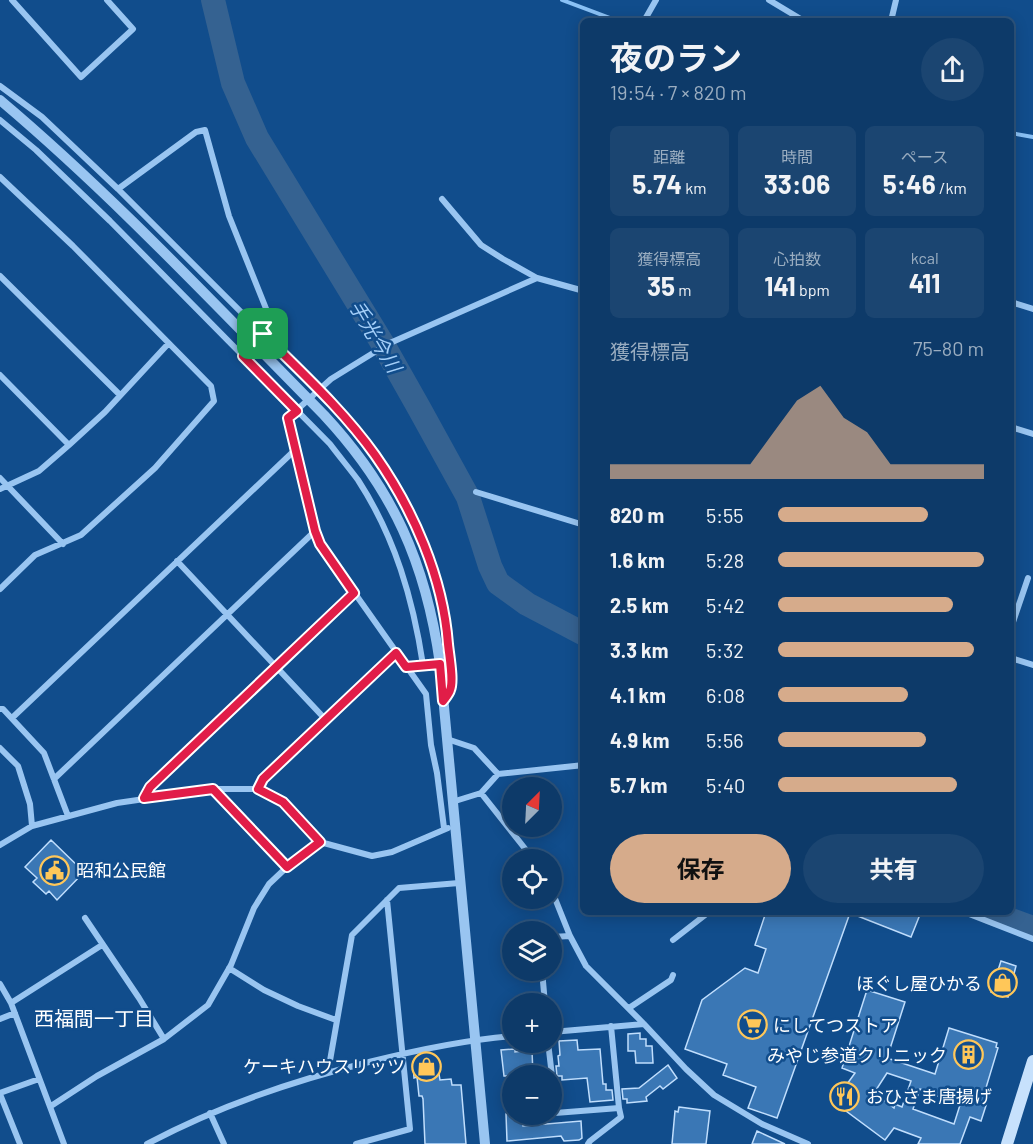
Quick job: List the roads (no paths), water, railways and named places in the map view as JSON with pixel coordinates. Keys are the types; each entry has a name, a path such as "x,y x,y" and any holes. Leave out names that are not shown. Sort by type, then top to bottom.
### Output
{"main road":[{"path":"1007,1144 1033,1061"}],"street":[{"path":"12,0 81,77 133,29 107,0"},
{"path":"646,18 656,0"},
{"path":"769,0 799,18"},
{"path":"892,18 896,0"},
{"path":"0,86 42,117 118,189 319,390 375,454 418,530 434,573 446,622 451,688 443,701"},
{"path":"0,100 67,157 122,210 349,442 372,472 393,507 414,554 434,622 440,664 452,803 449,828"},
{"path":"0,120 36,150 111,221 330,444 344,462 382,521 397,556 409,590 423,665"},
{"path":"118,189 196,132 205,130 229,216 267,311 268,322 263,334 243,356"},
{"path":"0,177 73,246 211,386 214,401 155,468 81,536 35,555 0,589"},
{"path":"442,199 481,245 537,278 580,290"},
{"path":"0,276 120,395"},
{"path":"390,344 537,278"},
{"path":"1014,303 1033,309"},
{"path":"0,489 39,471 105,412 168,344"},
{"path":"378,350 331,380 288,418 320,544 426,694 459,883 485,1144"},
{"path":"0,375 69,445"},
{"path":"1014,428 1033,434"},
{"path":"12,718 296,449"},
{"path":"0,478 63,544"},
{"path":"476,492 580,524"},
{"path":"54,779 315,531"},
{"path":"177,561 326,720"},
{"path":"1014,619 1028,578"},
{"path":"144,798 150,787 354,593"},
{"path":"258,789 263,779 396,653"},
{"path":"1014,659 1033,666"},
{"path":"406,667 440,664"},
{"path":"0,709 3,709 44,753 68,816"},
{"path":"446,739 474,748 498,774"},
{"path":"0,748 18,766 30,804 32,826"},
{"path":"452,803 481,793 498,774 580,765"},
{"path":"0,845 32,826 68,816 144,798 213,789 258,789 283,802 320,842 372,856 392,852 449,828"},
{"path":"213,789 287,867"},
{"path":"481,793 525,849"},
{"path":"51,1106 96,1076 146,1051 208,1005 229,968 254,908 269,884 320,842"},
{"path":"328,1072 352,935 399,888 459,883"},
{"path":"356,1144 410,1129 387,900"},
{"path":"559,909 586,966 598,981 629,1008 686,1069 714,1095 762,1124 808,1144"},
{"path":"673,940 705,915"},
{"path":"972,915 1033,939"},
{"path":"85,918 164,1039"},
{"path":"562,936 570,936"},
{"path":"11,1003 102,945"},
{"path":"229,968 264,990 336,1020"},
{"path":"629,1008 671,980 673,975"},
{"path":"0,984 11,1003 64,1144"},
{"path":"0,1019 15,1013"},
{"path":"562,1031 644,1024"},
{"path":"588,1144 621,1117 611,1026"},
{"path":"147,1144 210,1113 271,1089 328,1072 403,1054 475,1039 502,1037"},
{"path":"20,1144 0,1093 39,1079"},
{"path":"562,1112 619,1108"},
{"path":"210,1113 224,1144"}],"waterway":[{"name":"手光今川","path":"213,0 233,83 257,138 384,346 468,497 490,566 498,583 527,604 580,632"},
{"path":"562,0 610,18"},
{"path":"1014,134 1033,137"},
{"name":"手光今川","path":"997,915 1033,928"}],"place":[{"name":"昭和公民館","path":"55,870"},
{"name":"ほぐし屋ひかる","path":"1003,983"},
{"name":"にしてつストア","path":"752,1025"},
{"name":"みやじ参道クリニック","path":"968,1055"},
{"name":"ケーキハウスリッツ","path":"426,1066"},
{"name":"おひさま唐揚げ","path":"845,1096"}],"district":[{"name":"西福間一丁目","path":"94,1018"}]}
